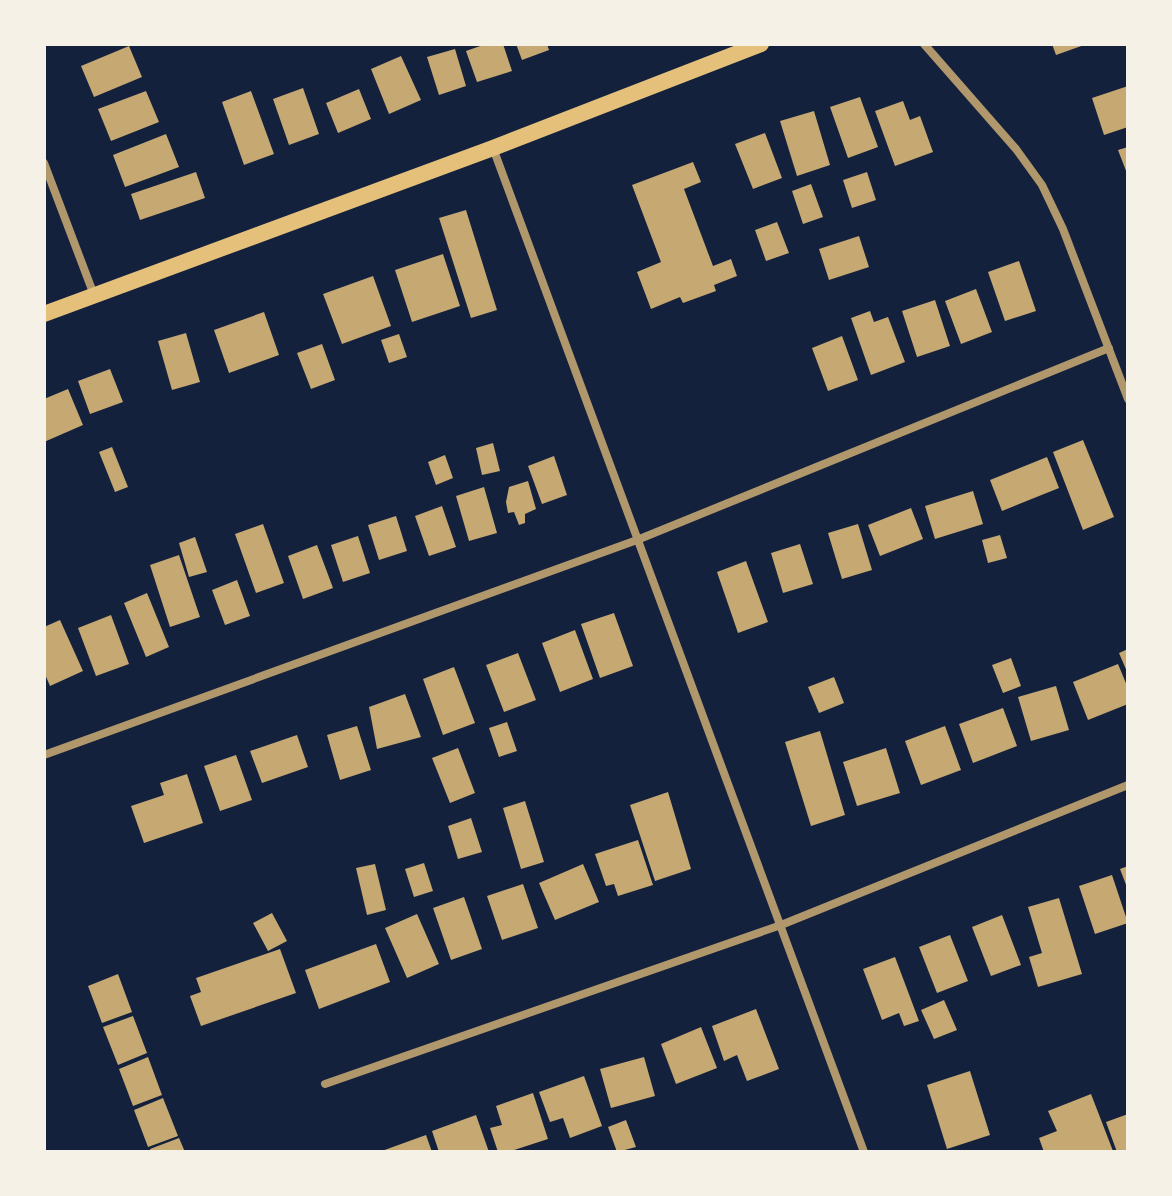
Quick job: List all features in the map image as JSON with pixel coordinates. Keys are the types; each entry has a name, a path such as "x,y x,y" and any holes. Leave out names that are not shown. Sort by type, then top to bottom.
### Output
{"main road":[{"path":"44,314 493,148 761,44"}],"street":[{"path":"924,44 1016,149 1042,185 1063,229 1128,399"},
{"path":"493,148 864,1152"},
{"path":"44,163 94,295"},
{"path":"44,755 637,540 1109,348"},
{"path":"325,1084 781,925 1128,785"}],"building":[{"path":"486,44 503,44 512,71 477,82 466,51"},
{"path":"516,44 547,44 549,50 522,60"},
{"path":"1052,44 1087,44 1056,55"},
{"path":"129,46 142,77 94,97 81,66"},
{"path":"455,49 466,86 439,95 427,57"},
{"path":"401,56 421,100 389,114 371,69"},
{"path":"1128,86 1128,127 1104,135 1092,98"},
{"path":"303,88 319,134 289,145 273,99"},
{"path":"359,89 371,119 338,133 326,103"},
{"path":"146,91 159,122 111,141 98,109"},
{"path":"251,91 274,154 244,165 222,102"},
{"path":"860,97 878,147 848,158 830,107"},
{"path":"903,101 910,120 920,116 933,152 895,166 875,111"},
{"path":"814,111 830,165 797,176 780,121"},
{"path":"765,133 782,178 753,189 735,144"},
{"path":"166,134 179,167 125,187 113,155"},
{"path":"1128,147 1128,176 1118,150"},
{"path":"693,162 701,182 684,189 713,266 731,259 737,276 714,285 716,291 683,303 680,297 651,309 637,272 661,262 632,185"},
{"path":"196,172 205,198 140,220 131,194"},
{"path":"867,172 876,200 852,208 843,180"},
{"path":"811,184 823,217 803,224 792,191"},
{"path":"466,210 497,310 471,318 439,218"},
{"path":"777,222 789,253 766,261 755,230"},
{"path":"859,236 869,267 829,280 819,249"},
{"path":"443,254 460,306 412,322 395,270"},
{"path":"1019,261 1036,311 1005,321 988,272"},
{"path":"373,276 391,326 342,344 323,294"},
{"path":"976,289 992,332 961,344 945,301"},
{"path":"935,300 950,346 917,357 902,311"},
{"path":"870,311 874,322 888,317 905,362 871,375 851,318"},
{"path":"264,312 279,355 229,373 214,330"},
{"path":"186,333 200,382 172,390 158,341"},
{"path":"399,334 407,357 389,363 381,340"},
{"path":"842,336 858,380 828,391 812,348"},
{"path":"322,344 335,380 311,389 297,353"},
{"path":"110,369 123,402 90,414 78,381"},
{"path":"68,389 83,425 44,442 44,399"},
{"path":"1083,440 1114,517 1083,530 1053,452"},
{"path":"493,443 500,471 482,475 476,448"},
{"path":"112,447 128,487 115,492 99,452"},
{"path":"445,455 453,478 436,485 428,462"},
{"path":"554,456 567,495 542,504 528,466"},
{"path":"1047,457 1059,488 1002,511 990,480"},
{"path":"528,481 536,509 525,514 525,523 519,525 514,512 508,513 506,502 509,487"},
{"path":"484,487 497,533 469,541 456,496"},
{"path":"973,491 983,524 935,539 925,506"},
{"path":"442,506 456,547 429,556 415,516"},
{"path":"911,508 923,539 880,556 868,525"},
{"path":"396,516 407,551 379,560 368,525"},
{"path":"263,524 284,583 256,593 235,534"},
{"path":"858,524 872,570 842,579 828,533"},
{"path":"1000,535 1007,558 988,563 982,540"},
{"path":"358,536 370,573 343,582 331,545"},
{"path":"195,537 207,572 189,577 179,543"},
{"path":"800,544 813,584 783,593 771,553"},
{"path":"317,545 333,588 303,599 288,556"},
{"path":"179,555 200,617 170,627 150,565"},
{"path":"746,561 768,622 738,633 717,572"},
{"path":"237,580 250,616 225,625 212,590"},
{"path":"147,593 169,647 146,657 124,603"},
{"path":"614,613 633,666 600,678 581,624"},
{"path":"111,615 129,664 96,676 78,628"},
{"path":"60,620 83,671 50,686 44,672 44,627"},
{"path":"575,630 593,679 560,692 542,643"},
{"path":"1128,649 1128,674 1119,653"},
{"path":"518,653 536,700 504,712 486,665"},
{"path":"1011,658 1021,686 1003,693 992,665"},
{"path":"1118,664 1128,688 1128,704 1088,720 1073,682"},
{"path":"454,667 475,723 443,735 423,679"},
{"path":"834,677 844,703 819,713 808,687"},
{"path":"1056,686 1069,730 1031,741 1018,697"},
{"path":"405,694 421,737 377,749 369,707"},
{"path":"1003,708 1017,746 973,763 959,724"},
{"path":"507,722 517,751 499,757 489,728"},
{"path":"357,726 371,770 340,780 327,735"},
{"path":"945,726 961,770 921,785 905,741"},
{"path":"820,731 845,815 811,826 785,742"},
{"path":"297,735 308,767 262,783 250,751"},
{"path":"458,748 475,793 450,803 432,758"},
{"path":"886,748 900,793 857,806 843,762"},
{"path":"236,755 252,800 220,811 204,766"},
{"path":"187,774 203,823 144,843 131,806 164,795 160,783"},
{"path":"668,792 691,869 655,881 630,805"},
{"path":"525,801 544,862 521,869 503,808"},
{"path":"471,818 482,852 458,859 448,826"},
{"path":"638,840 653,885 618,896 614,884 606,886 595,854"},
{"path":"424,863 433,891 414,897 405,869"},
{"path":"375,864 386,910 367,915 356,868"},
{"path":"583,864 599,902 555,920 539,883"},
{"path":"1128,866 1128,890 1120,869"},
{"path":"1112,875 1128,923 1095,934 1079,886"},
{"path":"523,884 538,928 502,940 487,896"},
{"path":"464,897 482,949 451,960 433,908"},
{"path":"1059,898 1082,974 1038,987 1029,957 1042,953 1028,907"},
{"path":"272,913 287,941 268,951 253,923"},
{"path":"417,914 439,964 407,978 385,928"},
{"path":"1002,915 1021,965 991,976 972,927"},
{"path":"950,935 968,981 937,993 919,947"},
{"path":"376,944 390,982 319,1009 305,970"},
{"path":"280,949 296,993 201,1026 190,996 201,992 196,978"},
{"path":"895,957 919,1021 904,1026 899,1013 882,1020 863,969"},
{"path":"118,974 132,1012 102,1023 88,986"},
{"path":"944,1000 957,1030 934,1039 921,1010"},
{"path":"756,1009 779,1069 747,1081 737,1055 724,1061 712,1026"},
{"path":"133,1016 147,1053 118,1065 103,1027"},
{"path":"701,1027 717,1068 676,1084 661,1044"},
{"path":"148,1057 162,1095 133,1106 119,1069"},
{"path":"644,1057 655,1096 611,1108 600,1069"},
{"path":"970,1071 990,1135 947,1149 927,1085"},
{"path":"584,1076 602,1126 570,1138 563,1118 550,1122 539,1092"},
{"path":"533,1093 548,1139 508,1152 498,1152 490,1128 502,1125 496,1106"},
{"path":"1091,1094 1113,1151 1044,1152 1039,1138 1057,1131 1048,1111"},
{"path":"163,1098 178,1136 148,1147 134,1110"},
{"path":"1128,1114 1128,1152 1117,1152 1106,1122"},
{"path":"476,1115 489,1152 439,1152 432,1131"},
{"path":"626,1120 636,1147 617,1152 608,1127"},
{"path":"426,1135 432,1152 379,1152"},
{"path":"179,1138 185,1152 151,1152 150,1149"}]}
